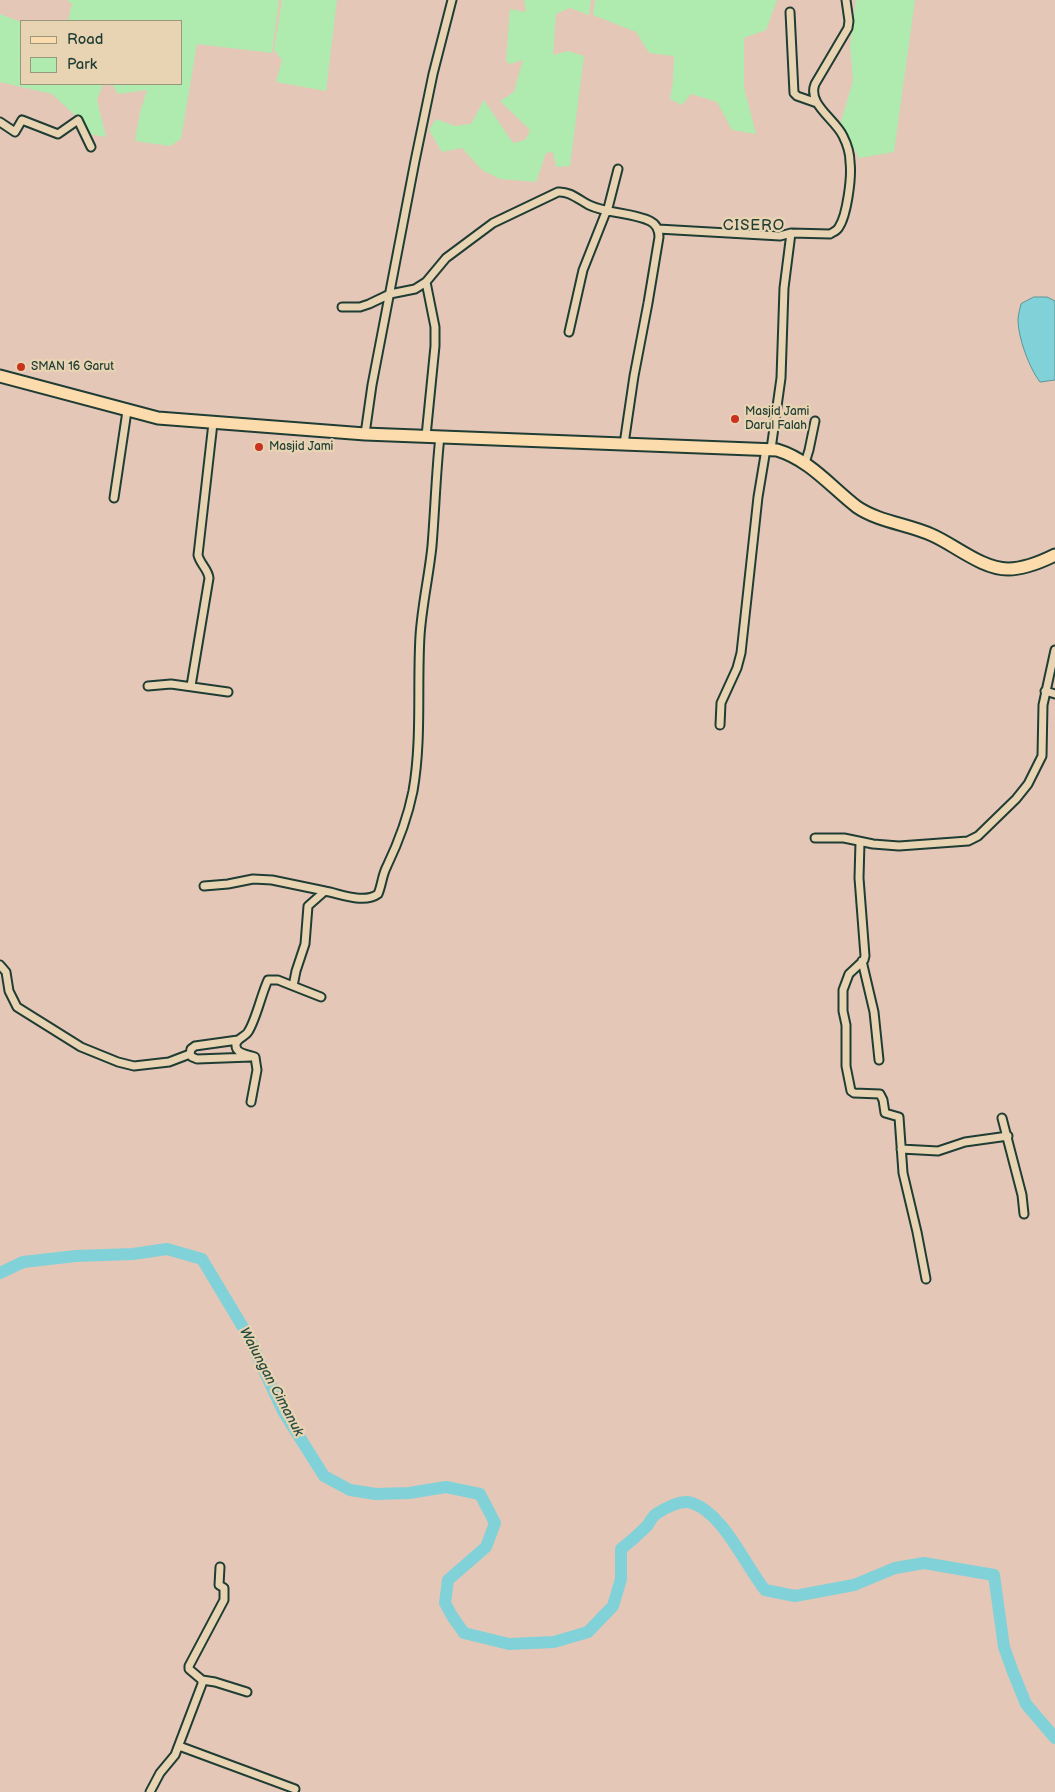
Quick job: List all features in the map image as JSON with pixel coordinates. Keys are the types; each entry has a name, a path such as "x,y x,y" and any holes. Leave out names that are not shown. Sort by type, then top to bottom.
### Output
{"main road":[{"path":"0,376 158,418 365,434 769,449 788,453 805,463 863,510 877,517 930,534 987,565 1008,569 1055,555"}],"street":[{"path":"365,434 422,126 452,0"},
{"path":"658,229 780,236 791,234 830,234 839,227 847,199 851,164 848,148 841,132 817,103 813,95 814,84 849,24 846,0"},
{"path":"790,12 794,93 797,96 817,103"},
{"path":"0,122 15,132 22,120 58,134 78,120 91,147"},
{"path":"569,332 582,270 606,212 618,169"},
{"path":"342,307 369,304 390,294 415,290 426,282 446,258 493,223 559,192 566,192 606,212 650,221 658,229 659,237 635,366 624,444"},
{"path":"720,725 721,702 737,668 741,653 758,497 769,449 781,378 784,288 791,234"},
{"path":"426,282 435,327 436,346 426,436"},
{"path":"114,498 127,411"},
{"path":"805,463 815,421"},
{"path":"192,686 209,578 208,572 198,555 213,423"},
{"path":"204,886 253,879 272,880 363,899 373,898 378,894 399,837 412,792 418,729 418,669 422,604 432,547 440,436"},
{"path":"815,838 844,838 878,845 899,846 968,841 978,836 1016,799 1028,784 1038,766 1042,756 1042,718 1045,691 1055,650"},
{"path":"148,686 167,684 228,692"},
{"path":"1045,691 1055,694"},
{"path":"860,842 859,878 865,958 850,974 843,990 843,1011 846,1025 846,1066 851,1091 880,1094 885,1113 898,1116 901,1124 903,1173 926,1279"},
{"path":"293,986 305,944 308,906 326,891"},
{"path":"862,961 874,1012 879,1060"},
{"path":"0,965 6,972 9,991 17,1007 82,1047 118,1062 134,1066 169,1062 190,1054"},
{"path":"190,1054 195,1046 238,1040 249,1031 268,980 278,980 322,997"},
{"path":"238,1040 237,1050 256,1057"},
{"path":"190,1054 192,1057 200,1060 256,1057"},
{"path":"251,1102 256,1057"},
{"path":"1002,1118 1022,1195 1024,1214"},
{"path":"901,1149 935,1151 965,1142 1008,1136"},
{"path":"220,1566 219,1585 224,1588 224,1600 188,1667 202,1680 247,1692"},
{"path":"150,1792 160,1773 172,1759 179,1746 202,1680"},
{"path":"179,1746 294,1789"}],"green space":[{"path":"67,0 279,0 272,53 197,44 181,139 170,146 135,141 140,112 147,90 118,94 113,85 182,85 182,20 68,20 72,4"},
{"path":"282,0 337,0 326,91 276,82 282,60 274,50"},
{"path":"524,0 591,0 589,15 570,8 556,14 553,55 568,51 584,56 570,166 556,167 553,152 546,153 536,182 500,179 482,170 462,148 442,152 429,130 436,119 455,126 471,124 484,100 513,143 525,140 530,130 500,101 514,92 523,60 510,64 506,61 510,9 526,12"},
{"path":"595,0 777,0 766,30 744,38 744,87 756,134 732,130 717,102 691,94 682,105 670,99 674,56 649,53 636,32 593,15"},
{"path":"856,0 915,0 894,152 859,158 841,122 853,80 850,46"},
{"path":"0,14 20,22 20,85 103,85 97,100 106,137 88,134 78,118 52,94 0,82"}],"water":[{"path":"1034,297 1047,297 1055,301 1055,380 1040,382 1028,361 1022,343 1018,327 1021,304"}],"waterway":[{"name":"Walungan Cimanuk","path":"0,1273 23,1262 76,1256 133,1254 167,1249 202,1259 247,1334 283,1411 324,1476 350,1490 376,1494 409,1493 446,1487 480,1494 495,1523 486,1547 448,1580 445,1603 464,1633 509,1644 554,1642 588,1632 613,1606 621,1579 621,1549 647,1526 656,1514 674,1505 688,1502 714,1517 733,1541 765,1590 795,1596 854,1585 895,1568 924,1563 994,1575 1004,1647 1013,1672 1026,1704 1055,1738"}],"place":[{"name":"SMAN 16 Garut","path":"21,367"},
{"name":"Masjid Jami Darul Falah","path":"735,419"},
{"name":"Masjid Jami","path":"259,447"}],"district":[{"name":"CISERO","path":"754,226"}]}
